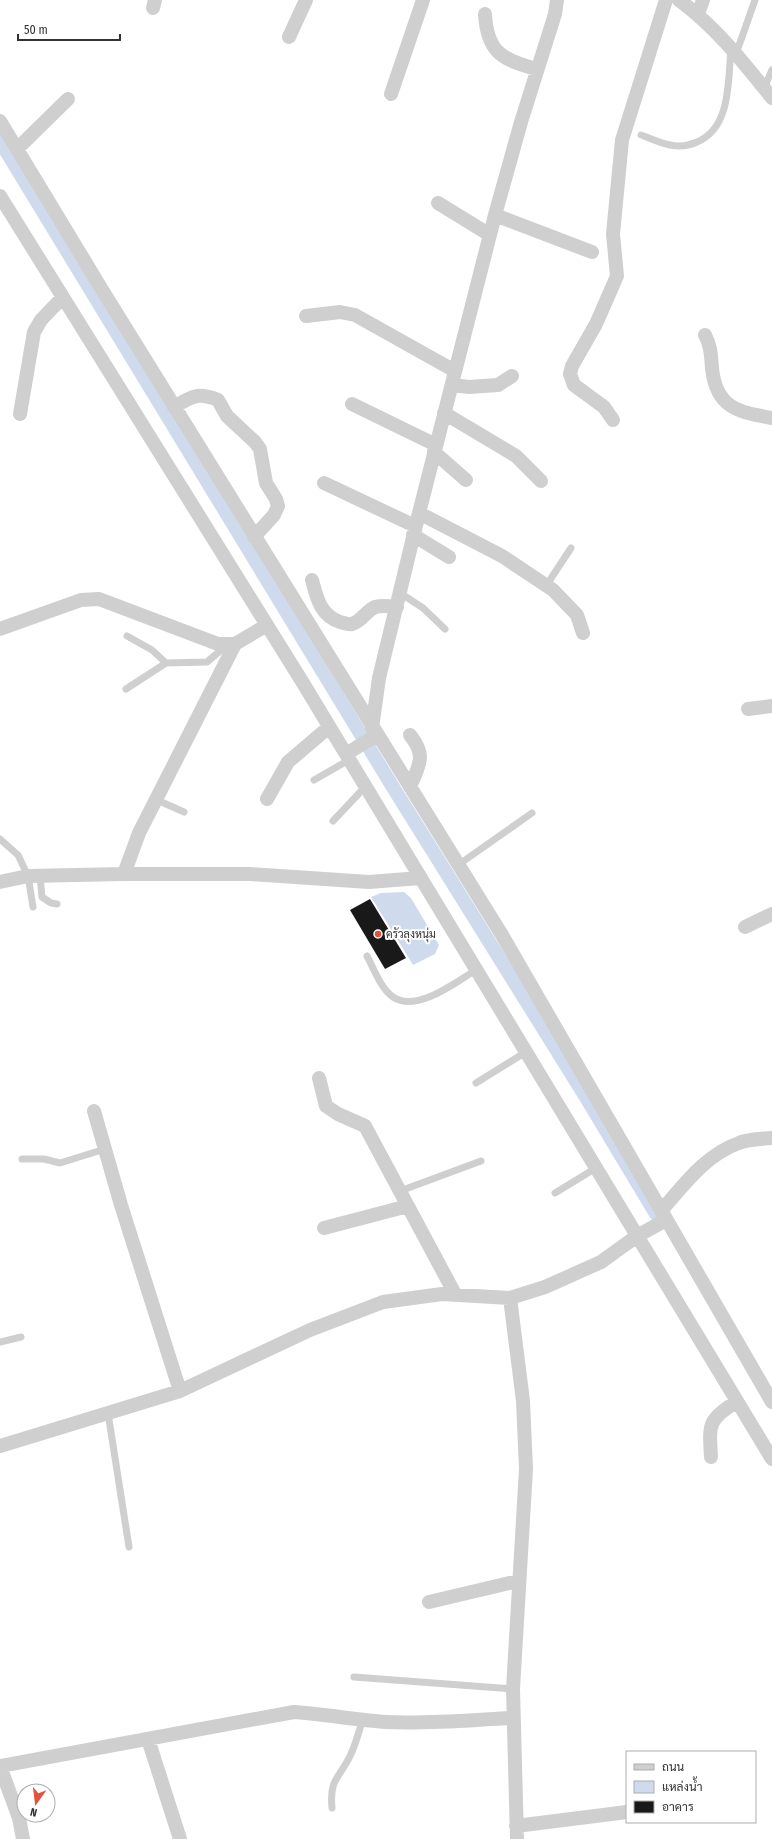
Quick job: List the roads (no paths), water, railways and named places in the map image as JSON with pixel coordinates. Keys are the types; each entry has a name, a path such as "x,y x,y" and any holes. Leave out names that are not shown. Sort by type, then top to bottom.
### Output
{"street":[{"path":"289,37 306,0"},
{"path":"391,94 423,0"},
{"path":"350,754 373,734 379,678 435,448 495,214 537,69 555,14 557,0"},
{"path":"613,420 604,407 574,385 570,374 572,366 596,324 617,276 613,234 622,140 666,0"},
{"path":"679,0 698,14 734,50 768,93"},
{"path":"698,14 703,0"},
{"path":"485,14 488,39 495,49 506,58 521,65 537,69"},
{"path":"17,149 68,99"},
{"path":"0,121 373,734 410,787 502,935 663,1217 770,1396"},
{"path":"0,196 329,726 350,754 365,787 596,1168 640,1234 772,1459"},
{"path":"438,203 490,235"},
{"path":"495,214 592,252"},
{"path":"20,414 34,332 41,320 62,298"},
{"path":"306,316 340,312 355,315 469,387 498,385 512,376"},
{"path":"705,335 710,344 713,370 722,400 739,411 772,418"},
{"path":"174,407 197,395 208,396 218,400 227,416 255,442 260,449 266,483 276,499 278,506 274,515 254,537"},
{"path":"352,404 435,448 466,480"},
{"path":"444,413 516,456 541,480"},
{"path":"324,483 416,525 502,556 546,586 567,603 577,615 583,633"},
{"path":"416,525 449,556"},
{"path":"312,580 319,606 327,615 338,621 350,624 361,619 374,608 383,606 397,607"},
{"path":"0,629 81,600 99,599 209,642 231,644 266,625"},
{"path":"124,874 139,833 157,800 231,644"},
{"path":"748,709 772,706"},
{"path":"267,799 288,762 329,726"},
{"path":"410,735 421,752 419,764 410,787"},
{"path":"0,882 34,876 124,874 250,874 369,882 420,878"},
{"path":"745,927 772,914"},
{"path":"319,1078 326,1106 338,1114 364,1126 455,1294"},
{"path":"94,1111 180,1391"},
{"path":"0,1446 180,1391 310,1330 383,1302 442,1294 510,1298 545,1287 601,1262 663,1217 696,1171 716,1154 740,1142 772,1138"},
{"path":"324,1228 408,1206"},
{"path":"510,1298 523,1402 526,1469 512,1689 517,1833 626,1812"},
{"path":"711,1457 709,1431 711,1423 718,1414 737,1401"},
{"path":"429,1602 518,1581"},
{"path":"24,1839 19,1818 0,1766 294,1712 320,1713 386,1722 512,1718"},
{"path":"148,1739 180,1839"}],"lane":[{"path":"640,135 670,145 687,146 705,139 716,128 725,108 734,50 755,0"},
{"path":"768,93 772,70"},
{"path":"546,586 571,548"},
{"path":"400,593 422,608 445,629"},
{"path":"127,636 152,650 166,663"},
{"path":"126,689 166,663 207,662 231,644"},
{"path":"314,780 350,754"},
{"path":"333,821 365,787"},
{"path":"157,800 184,812"},
{"path":"458,865 532,812"},
{"path":"0,839 18,855 34,876 42,897 51,903 57,904"},
{"path":"33,907 34,876"},
{"path":"367,956 379,980 393,997 404,1002 415,1002 430,996 476,970"},
{"path":"476,1083 526,1052"},
{"path":"22,1159 44,1159 60,1163 105,1149"},
{"path":"400,1191 481,1161"},
{"path":"556,1193 596,1168"},
{"path":"0,1342 21,1337"},
{"path":"108,1413 129,1547"},
{"path":"354,1677 512,1689"},
{"path":"332,1808 330,1795 332,1784 350,1756 363,1719"}],"water":[{"path":"404,892 411,898 439,945 435,954 413,965 371,897 381,893"}],"waterway":[{"path":"0,141 391,784 587,1099 656,1214"}],"place":[{"name":"ครัวลุงหนุ่ม","path":"378,934"}]}
